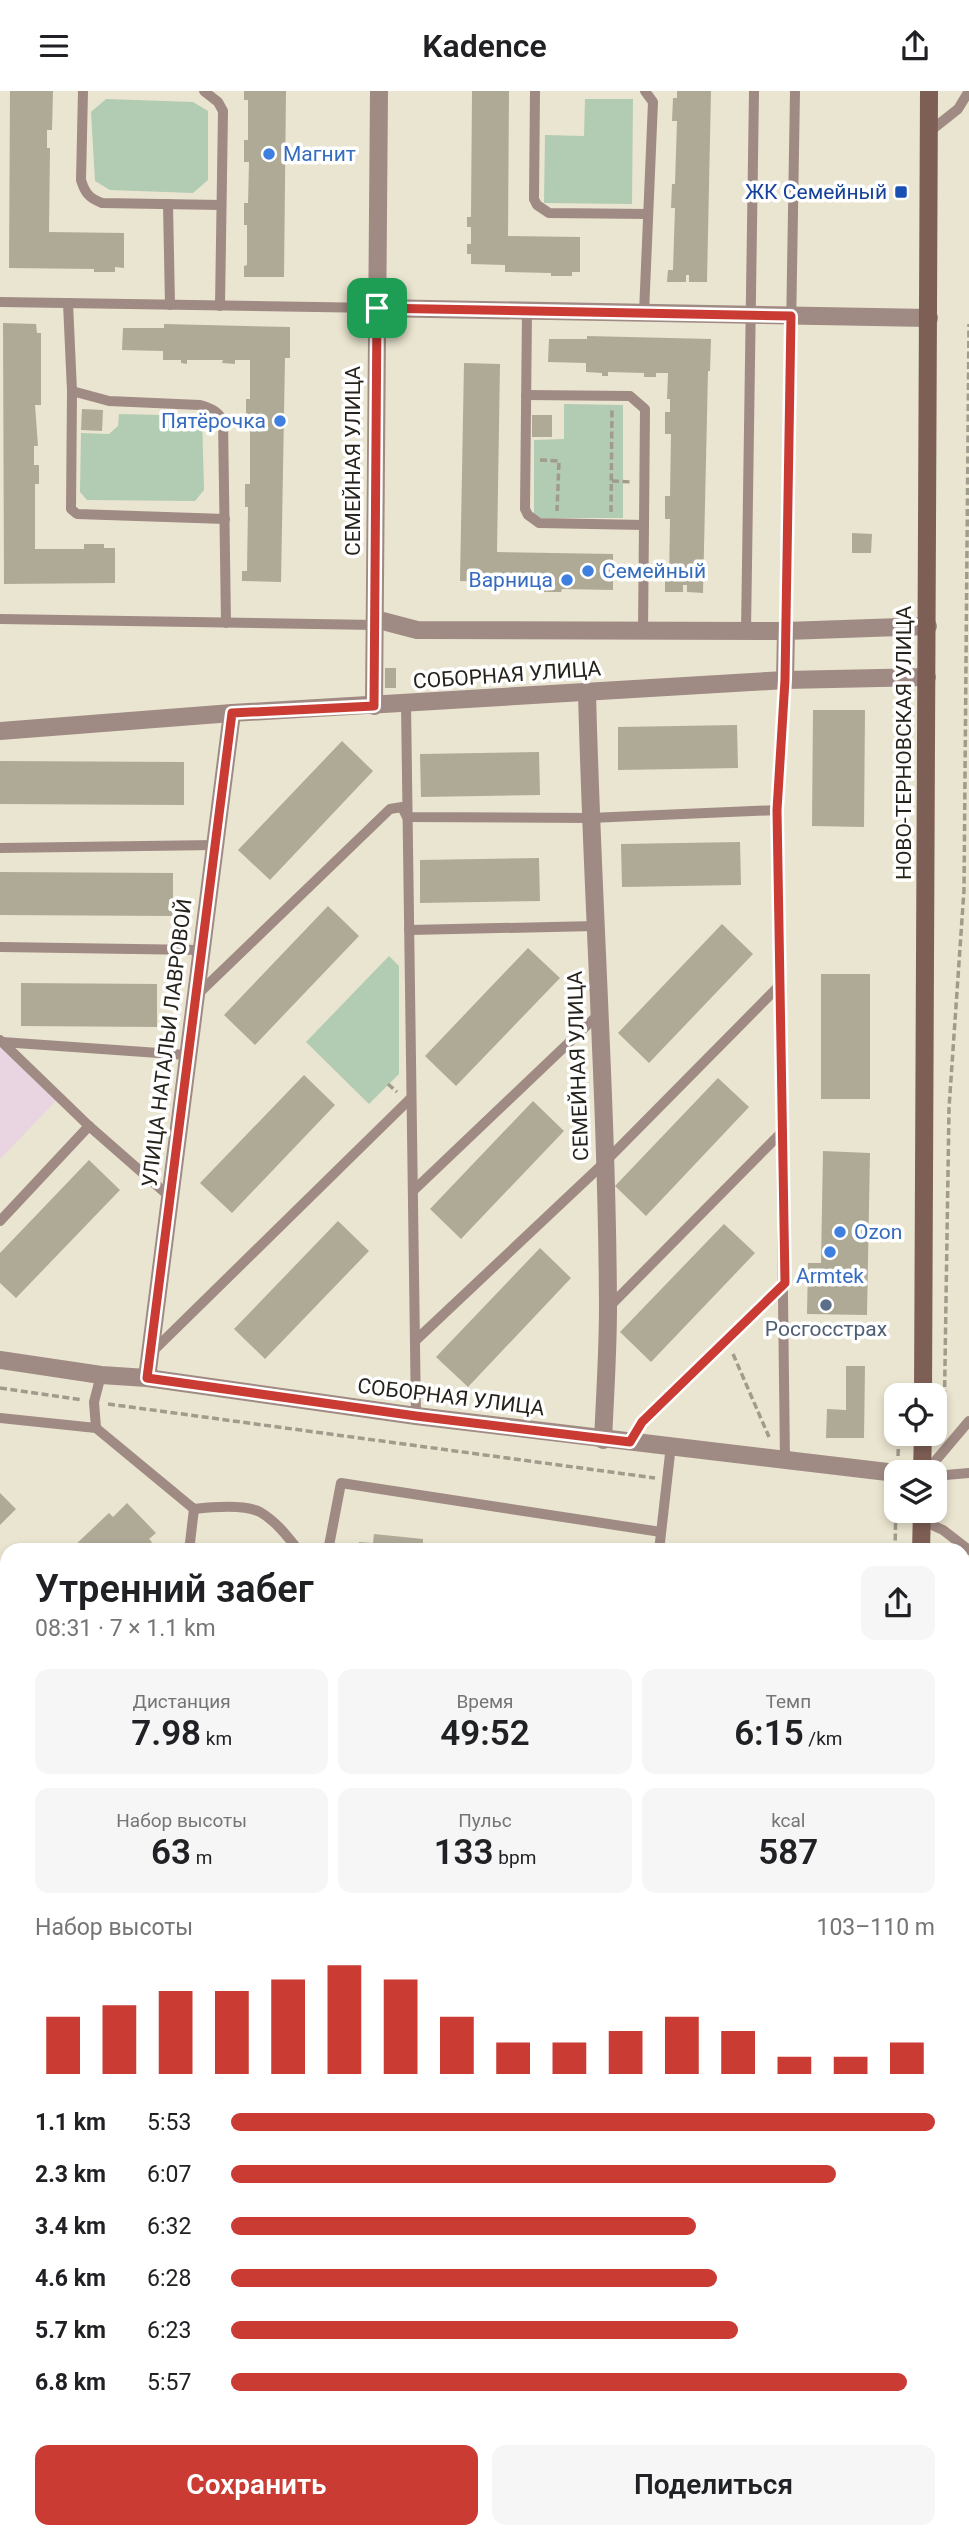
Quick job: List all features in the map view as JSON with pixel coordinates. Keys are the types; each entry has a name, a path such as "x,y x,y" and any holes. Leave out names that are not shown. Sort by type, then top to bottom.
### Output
{"main road":[{"name":"НОВО-ТЕРНОВСКАЯ УЛИЦА","path":"923,1383 929,91"},
{"path":"921,1523 921,1543"}],"street":[{"name":"СЕМЕЙНАЯ УЛИЦА","path":"374,706 379,91"},
{"path":"377,308 929,318"},
{"path":"375,622 417,630 746,632 928,626"},
{"path":"785,680 786,631"},
{"name":"СОБОРНАЯ УЛИЦА","path":"0,731 232,713 785,680 927,677"},
{"name":"СЕМЕЙНАЯ УЛИЦА","path":"587,692 608,1309 603,1440"},
{"name":"УЛИЦА НАТАЛЬИ ЛАВРОВОЙ","path":"147,1378 232,713"},
{"name":"СОБОРНАЯ УЛИЦА","path":"0,1360 603,1440 671,1445 785,1460 884,1465"}],"lane":[{"path":"83,91 81,180 85,192 91,198 102,202 221,205"},
{"path":"204,91 218,101 223,111 220,306"},
{"path":"535,91 534,199 537,205 549,213 648,214"},
{"path":"644,313 653,102 645,91"},
{"path":"746,632 754,91"},
{"path":"786,631 795,91"},
{"path":"929,132 958,109 969,91"},
{"path":"168,204 170,305"},
{"path":"0,302 377,308"},
{"path":"68,303 72,391 69,504 74,512 225,519"},
{"path":"527,311 525,509 528,515 539,523 644,525"},
{"path":"72,391 109,401 200,405 211,408 223,420 226,623"},
{"path":"526,395 630,396 645,409 643,631"},
{"path":"0,619 226,623 375,622"},
{"path":"785,680 777,810 785,1283 785,1460"},
{"path":"406,704 416,1416"},
{"path":"194,997 390,809 402,807 407,817"},
{"path":"407,817 590,818 777,810"},
{"path":"0,848 215,845"},
{"path":"409,930 596,926"},
{"path":"0,947 201,950"},
{"path":"415,1341 604,1163 780,985"},
{"path":"413,1191 599,1014"},
{"path":"1,1041 187,1055"},
{"path":"1,1041 89,1126 170,1197"},
{"path":"152,1352 411,1098"},
{"path":"0,1221 89,1126"},
{"path":"608,1309 782,1132"},
{"path":"630,1442 642,1422 785,1283"},
{"path":"96,1428 94,1402 101,1375"},
{"path":"0,1418 96,1428 194,1509 216,1506 258,1511 284,1532 293,1543"},
{"path":"935,1460 969,1421"},
{"path":"660,1543 671,1445"},
{"path":"947,1475 969,1473"},
{"path":"330,1543 341,1483 662,1532"},
{"path":"190,1543 194,1509"},
{"path":"933,1523 960,1543"}],"path":[{"path":"944,1450 949,1108 964,890 969,324"},
{"path":"610,524 612,396"},
{"path":"525,460 559,461 557,524"},
{"path":"611,481 645,482"},
{"path":"0,1388 667,1479"},
{"path":"894,1543 895,1523"},
{"path":"942,1523 943,1530"}],"shaded area":[{"path":"0,1046 56,1101 0,1159"}],"green space":[{"path":"106,99 193,102 208,111 208,180 193,193 110,190 95,181 91,112"},
{"path":"585,99 633,99 632,204 544,203 545,135 584,136"},
{"path":"564,404 623,405 623,518 534,518 534,440 564,439"},
{"path":"119,414 202,416 204,490 195,501 87,500 80,492 81,433 109,434 118,426"},
{"path":"389,956 399,966 399,1074 369,1104 306,1042"}],"building":[{"path":"10,91 53,91 52,130 47,130 47,148 50,148 49,232 124,233 124,268 115,267 115,272 94,272 94,269 9,268"},
{"path":"244,91 286,91 284,277 244,277 244,266 247,265 247,225 244,225 244,203 248,203 249,162 244,162 244,140 248,140 248,100 244,100"},
{"path":"472,91 509,91 508,236 580,237 580,272 572,272 572,276 551,276 551,273 505,272 505,265 471,264 467,244 471,244 471,227 467,227 467,217 471,217"},
{"path":"677,91 711,91 707,282 689,282 689,275 686,275 686,282 667,282 668,270 673,270 675,208 671,208 672,184 675,184 677,121 672,121 673,98 677,98"},
{"path":"3,323 36,324 37,333 41,333 41,405 35,405 38,446 34,446 34,465 39,465 39,484 35,484 35,549 84,549 84,544 104,544 104,548 115,548 115,583 4,584"},
{"path":"164,324 290,327 290,358 285,358 281,582 242,581 242,571 247,571 248,507 245,507 245,484 250,484 250,422 246,422 246,399 250,399 250,360 235,360 235,364 222,363 223,360 187,360 187,364 181,363 181,360 163,360 163,351 122,350 123,328 164,328"},
{"path":"587,336 711,339 703,593 687,592 687,585 683,585 683,592 665,592 665,581 669,581 670,519 665,519 665,496 670,496 671,434 665,434 665,412 670,412 670,399 667,399 668,373 644,377 644,373 608,372 608,376 602,376 602,373 586,372 586,363 548,362 549,339 587,339"},
{"path":"464,363 500,364 497,552 613,554 613,590 562,589 561,592 541,592 541,589 494,588 494,582 460,581"},
{"path":"82,409 103,410 102,431 81,430"},
{"path":"532,415 552,415 552,437 532,437"},
{"path":"852,533 872,534 871,553 852,553"},
{"path":"385,668 396,668 396,688 385,688"},
{"path":"813,710 865,710 864,827 812,826"},
{"path":"737,725 738,768 618,770 618,727"},
{"path":"342,741 373,771 270,880 238,850"},
{"path":"539,752 540,795 421,797 420,754"},
{"path":"0,761 184,762 184,805 0,804"},
{"path":"740,842 741,885 622,887 621,844"},
{"path":"539,858 540,901 420,903 420,860"},
{"path":"0,872 173,873 173,916 0,915"},
{"path":"328,906 359,936 255,1045 224,1015"},
{"path":"722,924 753,954 649,1063 618,1033"},
{"path":"528,948 560,978 456,1086 425,1056"},
{"path":"821,974 870,974 870,1099 821,1099"},
{"path":"21,983 157,984 157,1027 21,1026"},
{"path":"304,1075 335,1105 232,1213 200,1183"},
{"path":"718,1078 749,1107 646,1216 615,1186"},
{"path":"533,1101 564,1131 461,1239 430,1209"},
{"path":"823,1151 870,1153 867,1315 807,1314 808,1263 821,1263"},
{"path":"89,1160 120,1190 16,1298 0,1283 0,1253"},
{"path":"338,1221 369,1251 265,1359 234,1329"},
{"path":"724,1224 755,1253 651,1362 620,1332"},
{"path":"540,1248 571,1278 468,1387 436,1357"},
{"path":"846,1366 865,1366 864,1438 826,1438 827,1409 846,1410"},
{"path":"0,1493 16,1509 0,1525"},
{"path":"127,1503 156,1533 149,1539 152,1542 77,1543 109,1513 113,1517"},
{"path":"374,1534 423,1539 423,1543 373,1543"}],"place":[{"name":"Магнит","path":"269,154"},
{"name":"ЖК Семейный","path":"901,192"},
{"name":"Пятёрочка","path":"280,421"},
{"name":"Семейный","path":"588,571"},
{"name":"Варница","path":"567,580"},
{"name":"Ozon","path":"840,1232"},
{"name":"Armtek","path":"830,1252"},
{"name":"Росгосстрах","path":"826,1305"}],"route":[{"path":"377,308 791,316 785,680 777,810 785,1283 642,1422 630,1442 416,1416 147,1378 232,713 374,706 377,308"}]}
